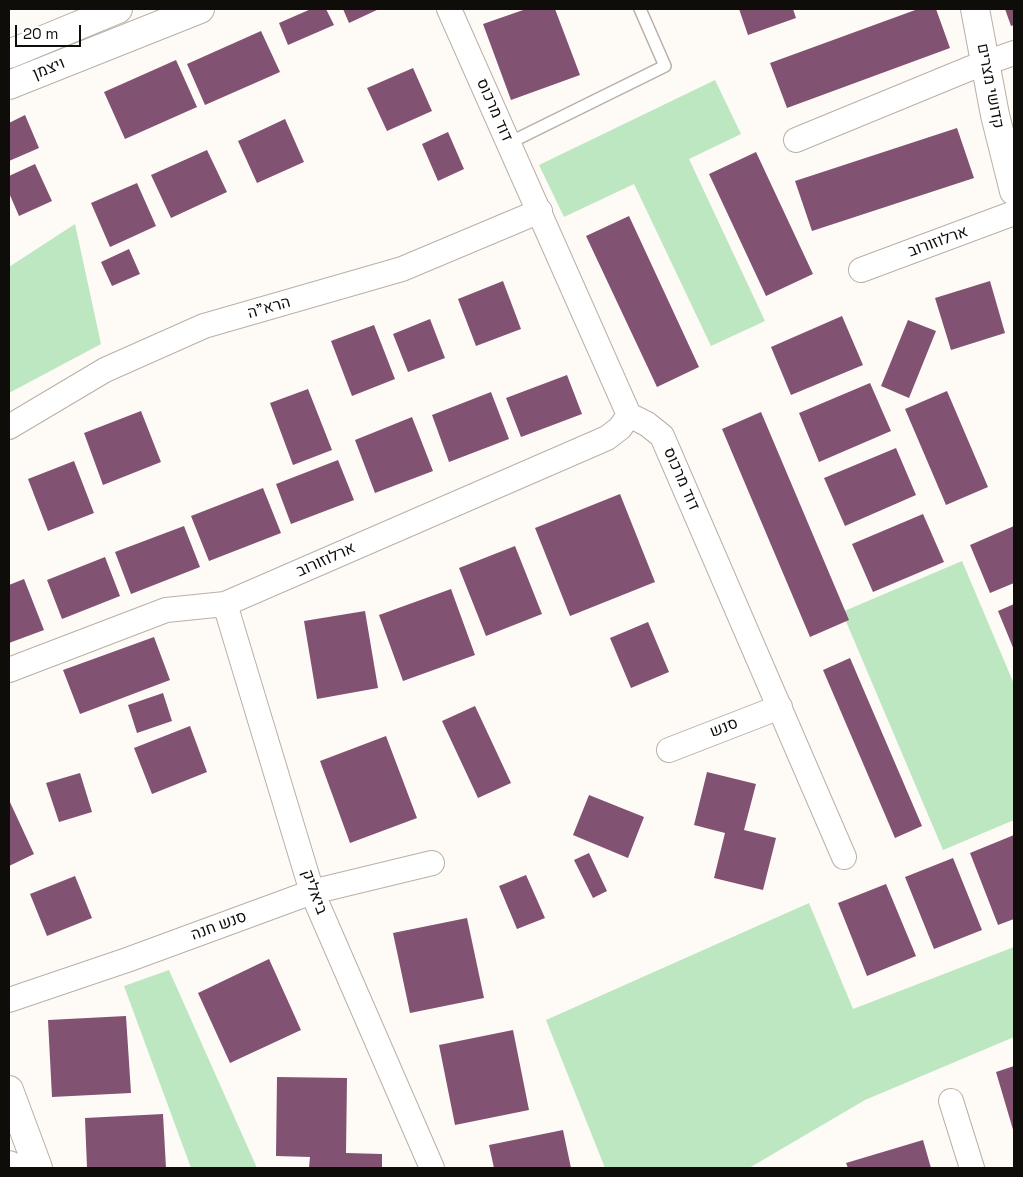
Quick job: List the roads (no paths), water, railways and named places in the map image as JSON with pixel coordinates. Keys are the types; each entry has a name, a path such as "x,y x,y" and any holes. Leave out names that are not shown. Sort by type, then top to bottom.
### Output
{"street":[{"path":"9,54 118,9"},
{"name":"ויצמן","path":"9,85 200,9"},
{"name":"דוד מרכוס","path":"449,9 629,415 647,424 662,436 844,857"},
{"name":"קדושי מצרים","path":"975,9 995,115 1014,191"},
{"path":"796,140 1014,53"},
{"name":"הרא\"ה","path":"9,427 105,370 204,326 402,269 540,211"},
{"name":"ארלוזורוב","path":"861,270 1014,213"},
{"name":"ארלוזורוב","path":"9,670 166,610 225,604 607,438 620,428 629,415"},
{"name":"ביאליק","path":"225,604 312,892 432,1168"},
{"name":"סנש","path":"669,750 780,707"},
{"name":"סנש חנה","path":"9,1000 127,960 312,892 432,863"},
{"path":"9,1090 38,1168"},
{"path":"951,1101 972,1168"}],"lane":[{"path":"509,142 665,66 640,9"}]}
